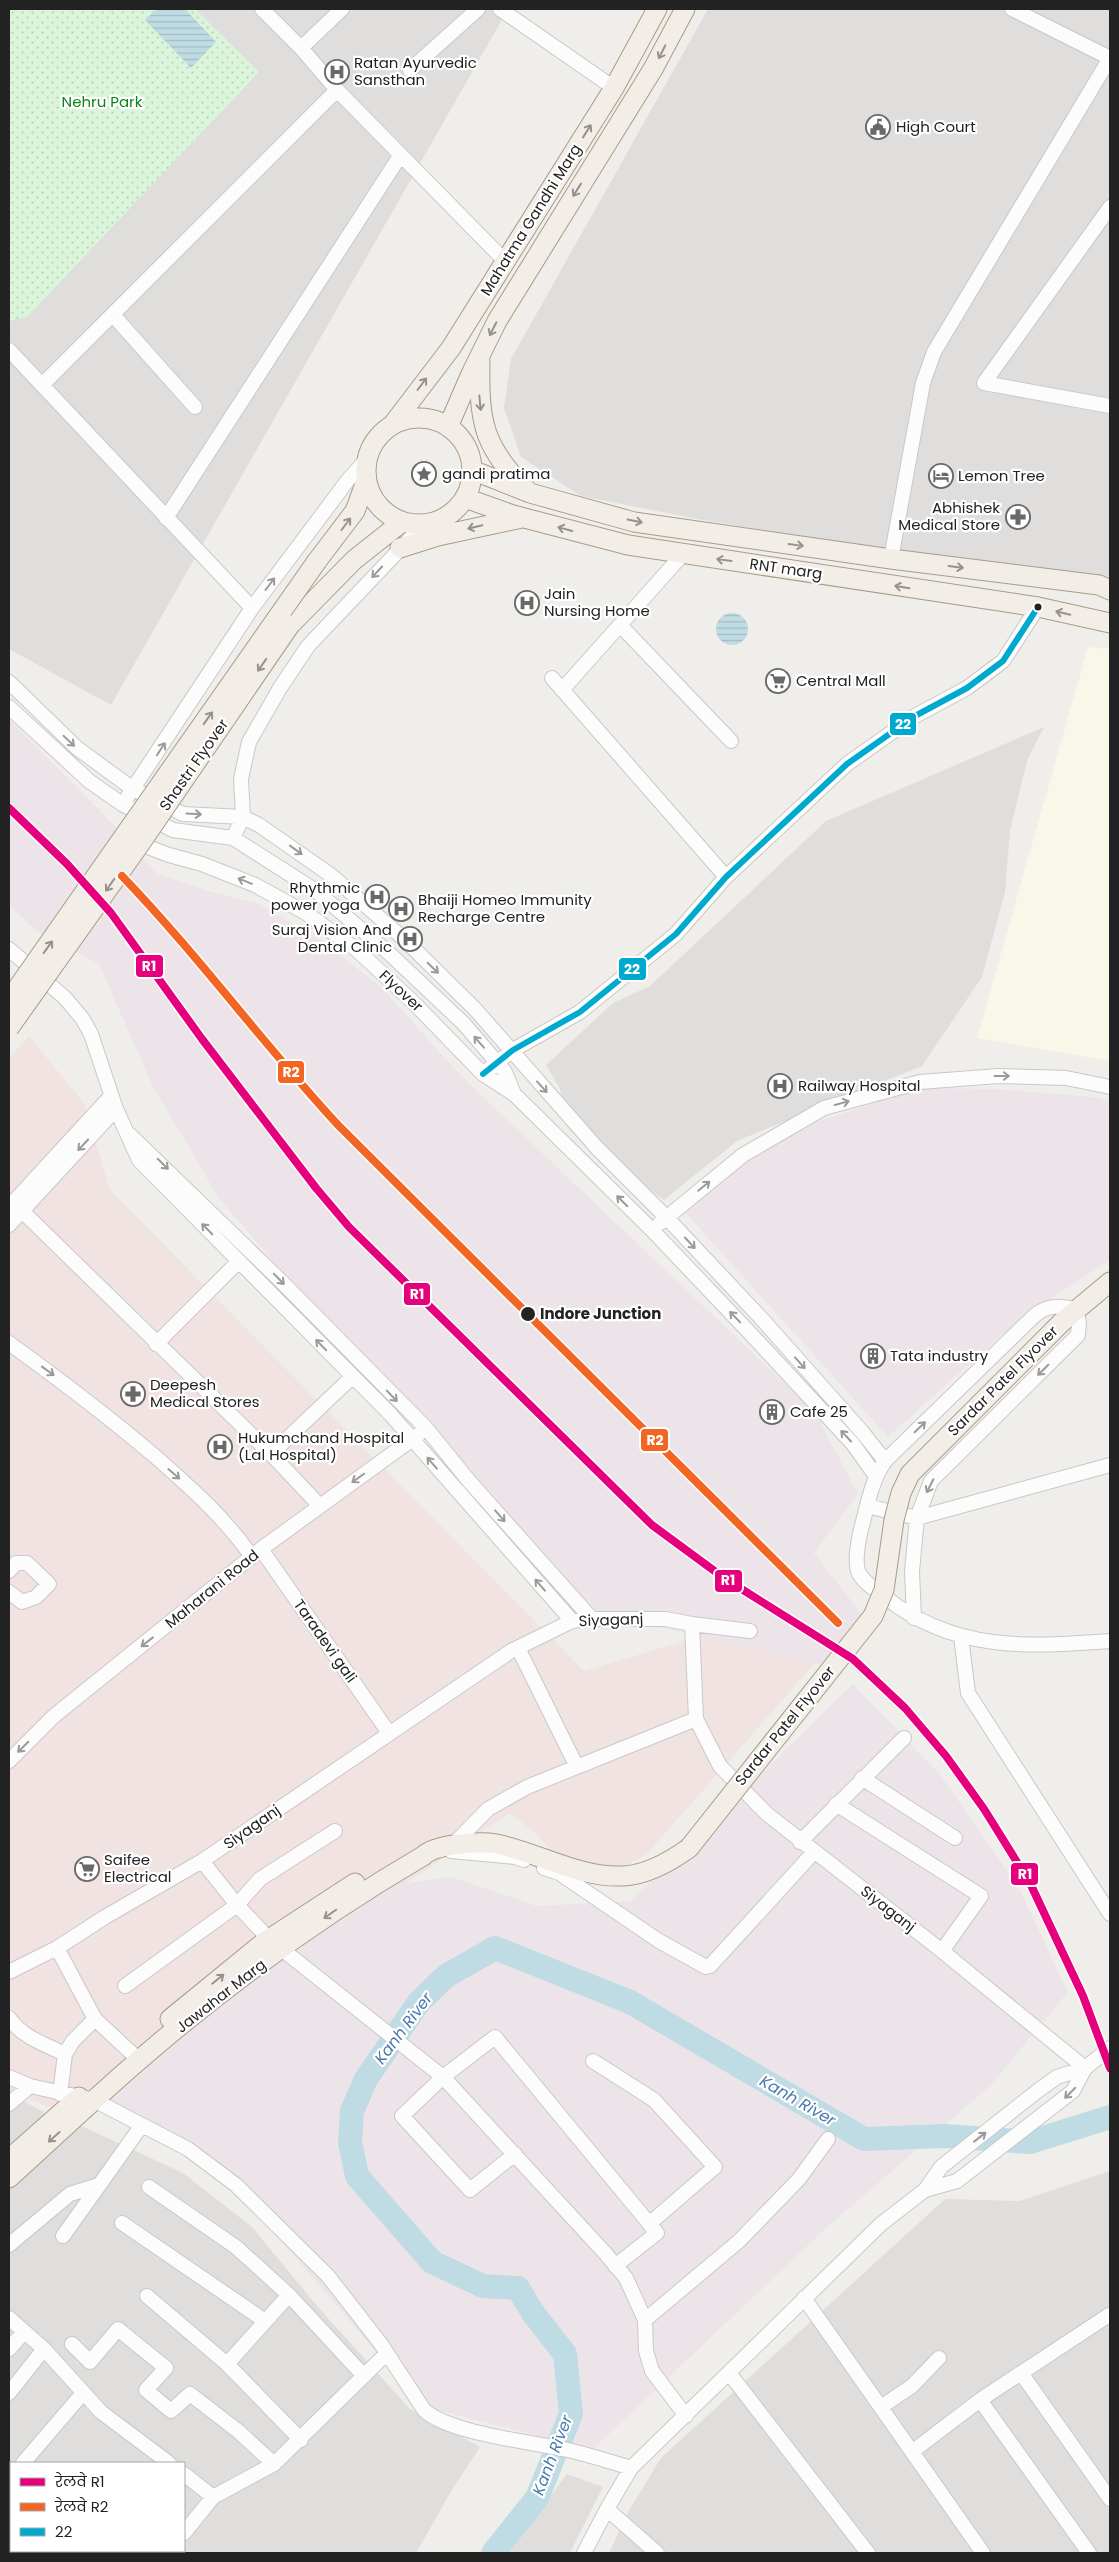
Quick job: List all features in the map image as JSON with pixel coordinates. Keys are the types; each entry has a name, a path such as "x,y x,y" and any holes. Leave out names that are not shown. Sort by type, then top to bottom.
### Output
{"main road":[{"name":"Mahatma Gandhi Marg","path":"393,424 451,348 504,260 614,88 657,9"},
{"name":"Mahatma Gandhi Marg","path":"448,427 480,355 521,280 653,69 685,9"},
{"path":"480,355 480,397 482,421 486,435 502,463 530,493"},
{"path":"415,418 437,420 456,432 469,451 472,477 465,498 457,509 442,520 423,525 402,522 385,513 373,499 366,481 366,460 374,441 393,424 415,418"},
{"name":"RNT marg","path":"472,470 530,493 634,522 891,559 1099,585 1110,590"},
{"name":"Shastri Flyover","path":"9,1000 317,562 356,511 366,481"},
{"name":"RNT marg","path":"465,498 523,518 628,545 1038,607 1110,623"},
{"path":"400,548 438,536 523,518"},
{"name":"Shastri Flyover","path":"9,1028 140,844 290,625 354,560 402,522"},
{"name":"Sardar Patel Flyover","path":"453,1845 495,1844 576,1870 624,1876 668,1862 689,1848 873,1616 884,1590 894,1520 901,1492 910,1474 1062,1322 1110,1282"},
{"path":"426,1853 453,1845"},
{"name":"Jawahar Marg","path":"9,2178 78,2097 134,2056 349,1886 420,1847 426,1853"},
{"path":"9,2159 78,2097"}],"street":[{"path":"262,9 301,48 336,90 504,260"},
{"path":"301,48 342,9"},
{"path":"410,70 478,9"},
{"path":"500,9 614,88"},
{"path":"891,559 923,383 934,352 1110,58 1012,9"},
{"path":"42,385 336,90"},
{"path":"166,518 400,156"},
{"path":"1110,206 984,383 1110,406"},
{"path":"113,315 194,407"},
{"path":"9,350 252,608"},
{"path":"122,804 252,608 348,480 366,460"},
{"path":"233,838 243,817 241,779 244,761 250,742 280,688 308,646 423,525"},
{"path":"562,690 682,554"},
{"path":"478,1070 580,1012 676,934 726,877 847,764 915,716 967,688 1003,661 1038,607"},
{"path":"620,625 731,741"},
{"path":"552,678 726,877"},
{"path":"9,682 77,748 133,789 184,814 243,817 282,840 332,876 404,939 475,1009 513,1050 531,1075 596,1148 666,1217 850,1418 885,1461"},
{"path":"9,707 88,781 122,804 173,830 233,838 316,891 390,954 464,1024 505,1072 514,1094 652,1230 853,1444 875,1475"},
{"path":"48,743 53,726"},
{"name":"Flyover","path":"140,844 169,855 202,864 255,885 306,913 356,950 413,1002 461,1050 478,1070 514,1094"},
{"path":"9,949 65,998 82,1018 91,1034 114,1103 139,1160 412,1439 572,1621"},
{"path":"652,1230 743,1155 824,1108 920,1082 998,1076 1066,1078 1110,1087"},
{"path":"9,1225 15,1209 114,1103"},
{"path":"127,1132 148,1150 274,1274 426,1428 469,1481 592,1619"},
{"path":"15,1209 271,1454 319,1505"},
{"path":"156,1344 239,1261"},
{"path":"914,1618 912,1571 917,1518 931,1481 1078,1335 1079,1323 1076,1309 1058,1306 1046,1307 1040,1311 885,1461 875,1475 861,1528 858,1571 866,1583 914,1618 961,1637 992,1643 1064,1644 1110,1641"},
{"name":"Taradevi gali","path":"9,1343 94,1404 184,1482 237,1536 257,1553 389,1733"},
{"path":"271,1454 352,1377"},
{"name":"Maharani Road","path":"9,1761 54,1716 257,1553 319,1505 426,1428"},
{"path":"867,1506 917,1518 1110,1465"},
{"path":"9,1571 16,1563 27,1563 49,1584 36,1597 22,1602 9,1592"},
{"name":"Siyaganj","path":"9,1972 56,1948 105,1917 202,1861 389,1733 518,1648 572,1621 592,1619 665,1619 692,1624 696,1719 720,1766 766,1814 942,1951 1085,2068"},
{"path":"692,1624 750,1631"},
{"path":"961,1637 968,1693 1110,1914"},
{"path":"518,1648 577,1767"},
{"path":"453,1845 488,1809 527,1788 696,1719"},
{"path":"800,1842 904,1738"},
{"path":"862,1778 955,1838"},
{"path":"836,1804 981,1896 942,1951"},
{"path":"125,1986 237,1905 260,1879 336,1831"},
{"path":"426,1853 451,1851 514,1857 559,1873 659,1941 706,1967 710,1966 814,1852"},
{"path":"202,1861 237,1905 276,1943 328,1988 443,2077 626,2278 645,2320 646,2351 652,2370 686,2416"},
{"path":"56,1948 95,2019 134,2056"},
{"path":"9,2018 14,2025 30,2038 65,2054"},
{"path":"78,2097 65,2054 73,2041 95,2019"},
{"path":"515,2154 474,2189 467,2188 402,2116 443,2077 495,2037 657,2233 615,2266"},
{"path":"584,2553 631,2468 881,2224 925,2190 941,2167 1040,2090 1057,2077 1085,2068 1110,2048"},
{"path":"593,2061 654,2100 715,2167 649,2224"},
{"path":"925,2190 957,2181 1073,2091 1085,2068"},
{"path":"9,2078 30,2086 78,2097 142,2125 188,2150 236,2185 328,2276 386,2354 424,2410 432,2418 453,2426 572,2451 631,2468"},
{"path":"9,2104 30,2086"},
{"path":"63,2236 142,2125"},
{"path":"645,2320 739,2241 799,2179 828,2139"},
{"path":"9,2245 70,2194 99,2185"},
{"path":"149,2187 236,2247 289,2295 364,2376"},
{"path":"122,2223 265,2321"},
{"path":"227,2364 289,2295"},
{"path":"147,2296 227,2364 301,2440"},
{"path":"804,2298 983,2553"},
{"path":"913,2451 980,2400 1109,2315 1110,2317"},
{"path":"9,2318 44,2349 101,2412 168,2462"},
{"path":"72,2344 90,2362 118,2329 166,2368 146,2390 171,2411 190,2394 238,2430 274,2464"},
{"path":"9,2349 24,2332"},
{"path":"9,2393 44,2349"},
{"path":"185,2532 213,2497 274,2464 301,2440 386,2354"},
{"path":"881,2407 912,2386 939,2358"},
{"path":"730,2373 868,2553"},
{"path":"1021,2373 1110,2499"},
{"path":"24,2462 83,2393"},
{"path":"980,2400 1089,2553"},
{"path":"185,2475 213,2497"},
{"path":"607,2509 657,2553"}],"shaded area":[{"path":"9,9 508,9 111,705 9,649"},
{"path":"708,9 1110,9 1110,587 697,519 581,496 521,457 504,408 511,359"},
{"path":"1088,647 1110,649 1110,1061 977,1038"},
{"name":"Indore Junction","path":"9,719 112,823 157,874 208,891 259,904 324,942 382,988 463,1078 815,1412 858,1494 814,1553 863,1616 820,1664 651,1625 602,1630 545,1581 218,1197 153,1087 99,964 35,930 9,904"},
{"path":"1044,727 1027,761 1010,831 1005,892 982,977 922,1066 737,1141 664,1200 570,1131 560,1089 546,1065 613,1003 650,986 826,821"},
{"path":"29,1036 84,1103 110,1190 584,1671 710,1633 818,1660 646,1855 596,1881 554,1855 539,1836 509,1813 70,2115 9,2092 9,1058"},
{"path":"920,1088 996,1089 1094,1097 1110,1102 1110,1260 1044,1303 1003,1334 888,1437 682,1209 745,1162 816,1122"},
{"path":"853,1684 939,1773 1019,1888 1068,1992 990,2086 823,2231 592,2450 422,2406 237,2189 152,2134 90,2101 373,1888 451,1877 537,1906 631,1901"},
{"path":"9,2093 49,2115 9,2151"},
{"path":"77,2124 183,2173 252,2227 318,2307 409,2408 480,2447 450,2493 416,2553 9,2553 9,2186"},
{"path":"1110,2171 1110,2553 609,2553 628,2512 661,2458 945,2199 1020,2201"},
{"path":"567,2474 603,2487 570,2553 508,2553"}],"green space":[{"name":"Nehru Park","path":"9,9 195,9 259,72 27,317 9,321"}],"water":[{"path":"157,9 185,9 216,42 191,68 145,20"},
{"path":"732,613 738,614 743,618 747,623 747,635 743,640 738,644 732,645 726,644 721,640 717,635 716,629 717,623 721,618 726,614"}],"waterway":[{"name":"Kanh River","path":"493,2553 537,2498 571,2414 565,2354 533,2313 518,2288 483,2286 432,2262 357,2176 350,2142 352,2111 366,2079 419,2002 446,1976 495,1948 630,2002 864,2139 945,2136 1030,2142 1110,2117"}],"rail line":[{"name":"R1","path":"9,808 67,864 111,913 202,1039 316,1188 349,1227 652,1525 724,1578 853,1659 905,1708 946,1756 984,1809 1030,1883 1083,1996 1110,2068"},
{"name":"R2","path":"122,876 177,937 338,1125 838,1623"}],"transit line":[{"name":"22","path":"483,1074 513,1050 580,1012 676,934 726,877 847,764 915,716 967,688 1003,661 1038,607"}],"place":[{"name":"Ratan Ayurvedic Sansthan","path":"337,72"},
{"name":"High Court","path":"878,127"},
{"name":"gandi pratima","path":"424,474"},
{"name":"Lemon Tree","path":"941,476"},
{"name":"Abhishek Medical Store","path":"1018,517"},
{"name":"Jain Nursing Home","path":"527,603"},
{"name":"Central Mall","path":"778,681"},
{"name":"Rhythmic power yoga","path":"377,897"},
{"name":"Bhaiji Homeo Immunity Recharge Centre","path":"401,909"},
{"name":"Suraj Vision And Dental Clinic","path":"410,939"},
{"name":"Railway Hospital","path":"780,1086"},
{"name":"Indore Junction","path":"528,1314"},
{"name":"Tata industry","path":"873,1356"},
{"name":"Deepesh Medical Stores","path":"133,1394"},
{"name":"Cafe 25","path":"772,1412"},
{"name":"Hukumchand Hospital (Lal Hospital)","path":"220,1447"},
{"name":"Saifee Electrical","path":"87,1869"}]}
